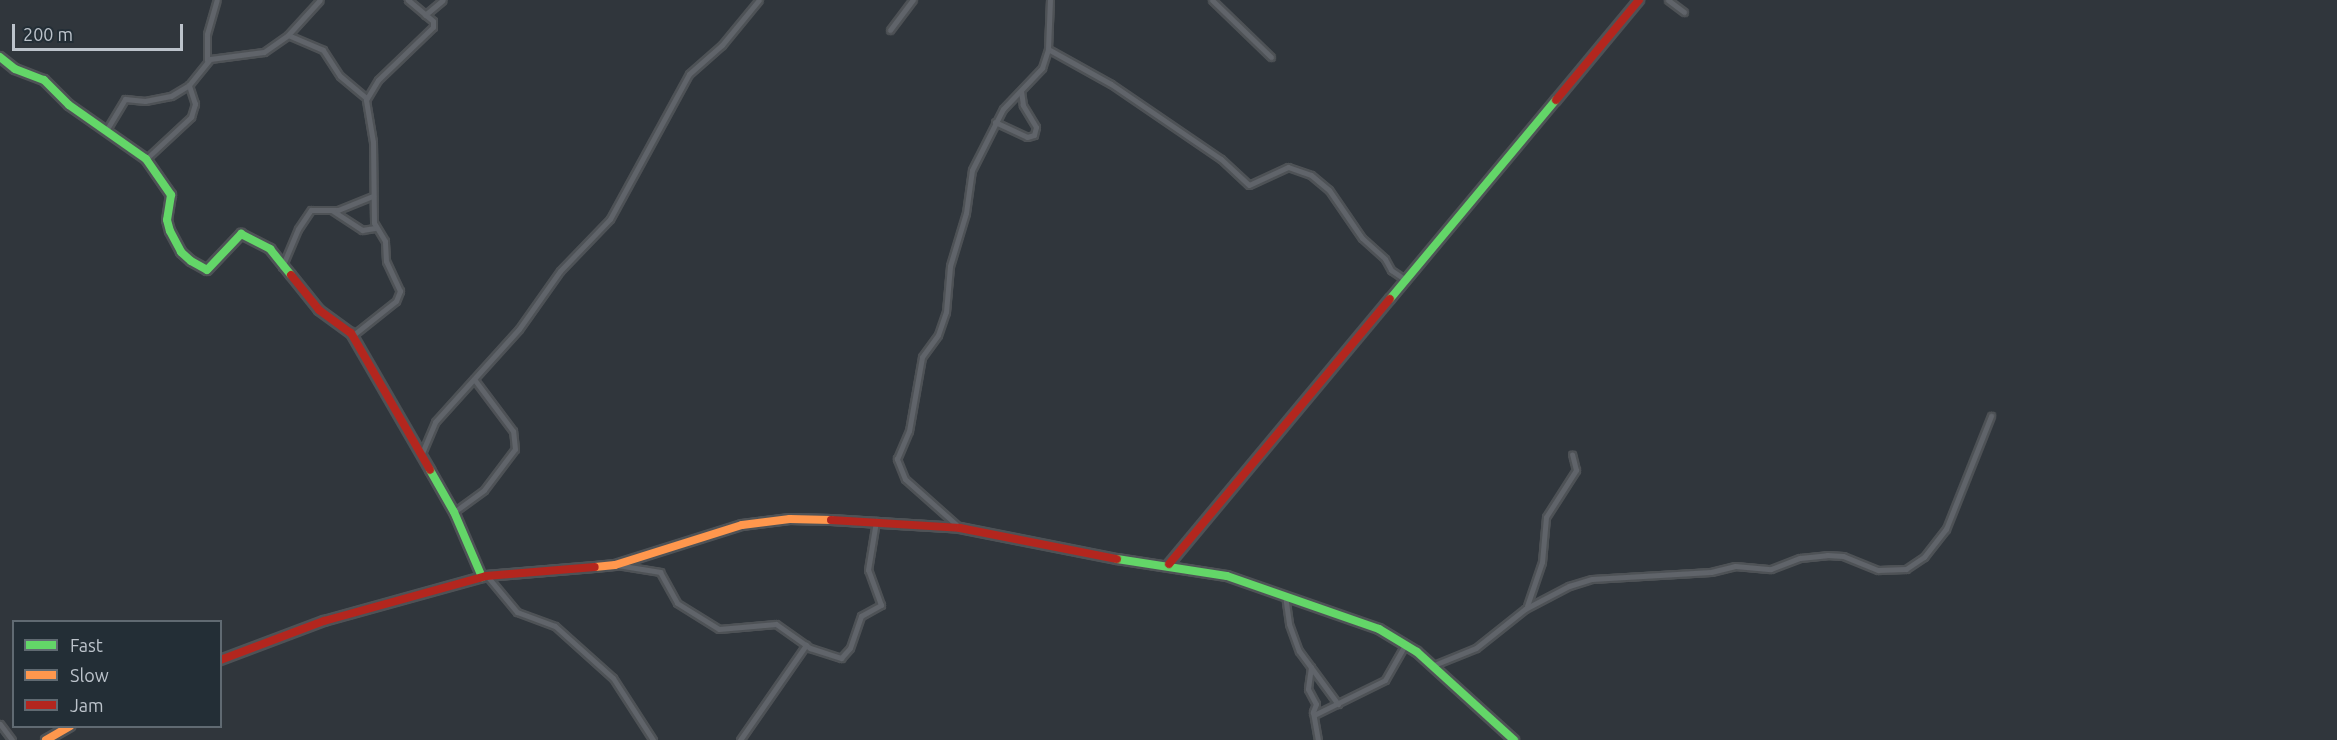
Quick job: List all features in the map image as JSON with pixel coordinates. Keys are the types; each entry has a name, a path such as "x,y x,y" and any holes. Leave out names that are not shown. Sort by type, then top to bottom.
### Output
{"street":[{"path":"107,129 125,99 162,99 189,86 207,60 207,34 217,0"},
{"path":"207,60 259,54 288,34 320,0"},
{"path":"366,98 378,80 432,30 433,23 408,0"},
{"path":"425,15 443,0"},
{"path":"422,453 435,422 519,329 560,271 610,219 684,80 722,45 759,0"},
{"path":"890,30 913,0"},
{"path":"960,528 905,479 897,459 909,431 922,357 938,335 946,312 950,266 966,213 968,184 995,122 1039,74 1048,49 1050,0"},
{"path":"1212,0 1271,57"},
{"path":"1668,0 1683,12"},
{"path":"1169,564 1638,1"},
{"path":"288,34 323,50 340,76 366,98 373,142 375,228 385,241 386,261 400,291 396,301 352,336"},
{"path":"1048,49 1111,84 1142,108 1221,159 1249,185 1288,167 1311,175 1329,190 1359,234 1386,259 1391,270 1406,280"},
{"path":"0,57 15,69 44,80 69,105 107,129 146,159 171,195 170,231 181,252 191,261 201,268 211,267 241,234 266,246 319,310 352,336 381,390 422,453 485,576 517,612 555,626 613,678 653,740"},
{"path":"146,159 191,117 195,104 189,86"},
{"path":"995,122 1027,137 1034,135 1036,128 1023,105 1021,91"},
{"path":"333,211 374,196"},
{"path":"282,267 306,215 316,209 333,211 362,230 375,228"},
{"path":"454,512 484,490 515,448 513,431 474,379"},
{"path":"1434,665 1479,646 1525,609 1569,586 1599,578 1711,572 1735,566 1771,569 1800,558 1827,555 1843,556 1878,570 1906,569 1924,557 1946,529 1991,416"},
{"path":"1525,609 1533,594 1542,562 1546,517 1576,470 1572,454"},
{"path":"222,659 324,621 485,576 615,565 742,525 798,519 876,521 960,528 1084,555 1169,564 1227,576 1348,615 1405,645 1434,665 1514,740"},
{"path":"615,565 660,572 677,603 719,629 776,624 806,645 844,657 861,616 880,606 868,570 876,521"},
{"path":"1285,595 1294,640 1338,704"},
{"path":"740,740 806,645"},
{"path":"1314,715 1385,680 1405,645"},
{"path":"1442,672 1448,659"},
{"path":"1311,667 1308,689 1316,704 1314,715 1317,740"},
{"path":"0,724 12,740"},
{"path":"46,740 67,728"}],"traffic: fast":[{"path":"0,57 15,69 44,80 69,105 146,159 171,195 167,220 170,231 181,252 191,261 207,270 241,234 270,249 291,275"},
{"path":"1390,299 1556,100"},
{"path":"430,470 454,512 482,577"},
{"path":"1117,559 1227,576 1379,629 1417,652 1514,740"}],"traffic: slow":[{"path":"595,567 615,565 742,525 790,519 831,520"},
{"path":"46,740 67,728"}],"traffic: jam":[{"path":"1556,100 1639,0"},
{"path":"291,275 319,310 351,333 430,470"},
{"path":"1169,564 1390,299"},
{"path":"831,520 960,528 1117,559"},
{"path":"222,659 324,621 486,576 595,567"}]}
